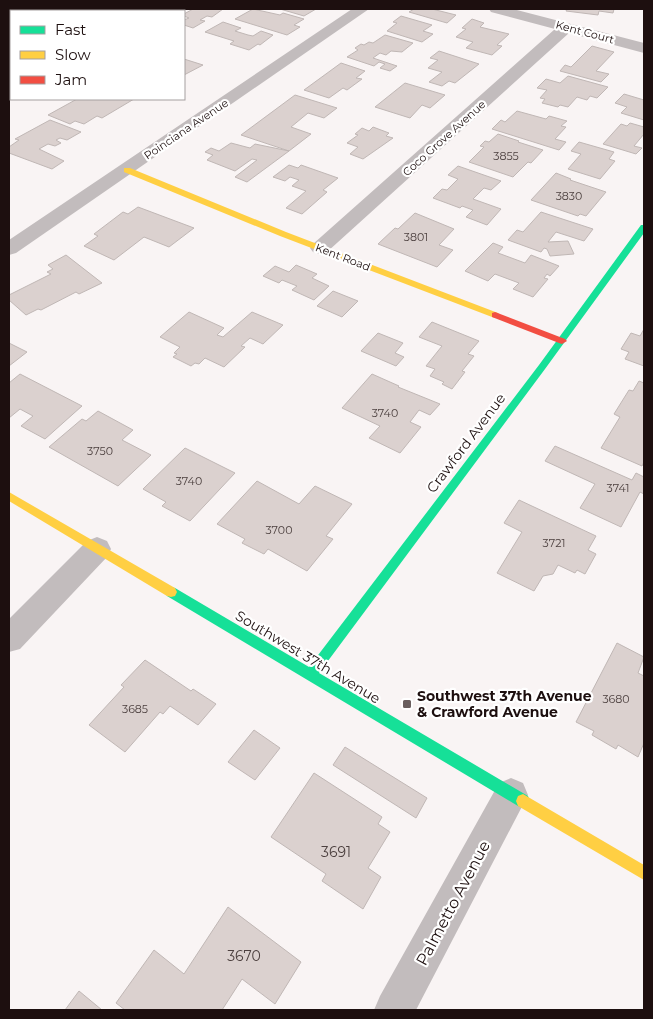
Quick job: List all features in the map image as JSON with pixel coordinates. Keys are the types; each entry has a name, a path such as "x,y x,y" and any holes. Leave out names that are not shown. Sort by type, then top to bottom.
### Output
{"street":[{"name":"Poinciana Avenue","path":"9,249 362,9"},
{"name":"Kent Court","path":"496,9 644,48"},
{"name":"Coco Grove Avenue","path":"320,248 567,27"},
{"name":"Kent Road","path":"127,170 320,248 562,341"},
{"name":"Crawford Avenue","path":"310,675 562,341 644,227"},
{"name":"Southwest 37th Avenue","path":"9,496 644,873"},
{"path":"9,639 97,549"},
{"name":"Palmetto Avenue","path":"394,1010 511,795"}],"building":[{"path":"147,9 179,9 174,10 145,10"},
{"path":"193,9 223,9 212,17 207,16 200,20 205,21 193,28 185,25 185,20 189,18 185,16 185,13"},
{"path":"253,9 280,15 283,13 304,19 294,25 300,27 287,35 235,19"},
{"path":"280,9 316,9 304,16"},
{"path":"414,9 432,9 456,15 447,23 409,12"},
{"path":"567,9 614,9 613,13 599,11 598,15 566,11"},
{"path":"401,16 432,25 423,31 433,34 422,42 387,31 397,23 393,22"},
{"path":"472,19 484,23 480,27 509,34 497,45 502,46 492,55 466,48 473,42 456,37 466,29 462,28"},
{"path":"223,22 241,28 235,31 248,35 253,36 261,31 273,35 260,45 258,44 249,50 230,44 234,41 205,32"},
{"path":"385,35 413,43 402,52 391,51 386,55 380,53 373,58 397,66 390,71 380,68 385,64 379,62 374,66 347,57 358,50 355,48 361,44 373,43"},
{"path":"592,46 614,52 596,71 609,74 601,82 560,71 565,65 571,67"},
{"path":"439,51 479,64 455,83 449,81 442,86 429,82 442,72 428,68 438,60 430,58"},
{"path":"185,59 203,65 185,74"},
{"path":"341,63 365,71 356,78 362,79 347,90 343,88 329,98 304,90"},
{"path":"568,76 608,87 597,98 590,96 587,100 577,97 568,107 560,105 558,107 542,103 545,99 540,98 547,90 537,88 546,79 560,83"},
{"path":"405,83 445,95 430,108 422,105 410,118 375,107"},
{"path":"624,94 644,100 644,120 621,113 627,107 615,103"},
{"path":"295,95 337,108 324,118 308,113 291,127 311,134 289,151 241,135"},
{"path":"75,100 132,100 102,118 97,116 84,124 75,121 70,124 48,115"},
{"path":"517,111 546,119 549,116 567,121 561,126 566,127 555,139 566,142 559,150 492,129 501,120 505,122"},
{"path":"50,120 81,132 67,140 60,138 56,140 61,143 55,146 48,144 39,149 64,161 52,169 9,153 9,147 19,140 15,139"},
{"path":"630,123 644,127 644,134 634,146 642,148 636,154 603,144 621,124 627,126"},
{"path":"373,127 389,133 386,136 393,138 363,159 350,154 358,147 347,143 358,135 355,134 362,128 369,131"},
{"path":"498,134 543,150 531,163 528,162 513,177 469,162 484,147 480,146 485,141 489,142"},
{"path":"579,142 614,152 609,159 615,161 600,179 568,169 581,154 571,151"},
{"path":"231,143 250,148 255,144 289,151 247,182 235,177 257,160 252,159 235,171 207,160 213,155 205,152 211,148 219,151"},
{"path":"289,165 298,168 301,165 338,178 323,190 327,192 302,214 286,208 306,191 292,186 299,180 290,177 285,181 273,177"},
{"path":"458,166 501,181 491,190 484,188 473,199 501,209 487,225 466,217 473,210 462,206 460,208 433,198 442,189 447,190 458,179 448,175"},
{"path":"556,173 570,180 606,192 586,216 580,214 578,216 531,200"},
{"path":"138,207 194,228 169,247 144,237 114,260 84,246 98,236 94,234 123,212 128,214"},
{"path":"541,212 593,229 584,241 556,232 548,242 568,241 574,254 550,256 547,249 544,248 541,252 508,240 517,230 523,232"},
{"path":"415,213 454,229 439,245 453,250 437,267 378,244"},
{"path":"493,243 503,247 498,253 525,263 531,255 559,266 550,276 547,274 544,278 548,279 533,297 513,289 519,283 495,274 488,281 465,271"},
{"path":"66,255 102,283 79,294 76,292 41,310 38,309 26,315 9,300 9,295 51,274 47,272 53,269 48,265"},
{"path":"296,265 317,274 312,278 329,286 314,300 292,290 297,286 282,280 279,283 263,276 275,266 289,272"},
{"path":"333,291 358,301 342,317 317,306"},
{"path":"189,312 224,328 217,335 223,337 252,312 283,325 263,344 250,338 241,346 245,347 224,367 205,358 199,364 195,363 191,366 173,357 177,354 174,353 180,347 160,337"},
{"path":"432,322 479,341 468,354 474,356 462,371 465,372 452,389 442,384 444,382 430,376 435,369 426,366 442,346 419,337"},
{"path":"644,329 644,366 625,359 629,352 621,349 631,333 640,336"},
{"path":"378,333 403,343 395,353 404,357 396,366 361,351"},
{"path":"9,343 27,352 9,366"},
{"path":"20,374 82,406 45,439 21,426 33,416 20,409 9,418 9,383"},
{"path":"372,374 440,404 430,415 419,410 410,422 421,427 400,453 369,438 380,426 342,408"},
{"path":"639,381 644,383 644,462 642,466 601,448 620,417 614,414 629,390 633,391"},
{"path":"98,411 133,430 122,440 151,455 118,486 49,447 82,419 86,421"},
{"path":"555,446 632,480 636,473 644,477 644,494 640,492 621,527 580,508 595,484 545,461"},
{"path":"185,448 235,473 190,521 162,506 166,502 143,489"},
{"path":"257,481 299,504 315,486 352,504 326,536 333,539 307,571 268,549 264,554 242,543 245,539 217,524"},
{"path":"519,500 596,536 588,550 596,554 585,574 577,570 575,573 558,565 553,574 543,576 534,591 497,573 522,532 504,523"},
{"path":"617,643 644,657 638,673 644,676 644,743 638,757 618,745 616,749 592,735 594,731 576,722"},
{"path":"145,660 191,691 193,689 216,704 198,725 170,706 163,714 160,712 125,752 89,725 124,687 121,685"},
{"path":"254,730 280,748 255,780 228,762"},
{"path":"345,747 427,798 416,818 333,765"},
{"path":"314,773 382,817 378,824 390,832 368,868 381,877 363,909 322,881 326,874 271,837"},
{"path":"228,907 301,962 275,1004 242,979 222,1010 125,1010 116,1003 154,950 184,974"},
{"path":"79,991 102,1010 65,1010"}],"traffic: fast":[{"path":"310,675 542,367 644,227"},
{"path":"171,592 523,801"}],"traffic: slow":[{"path":"127,170 283,234 495,315"},
{"path":"9,496 171,592"},
{"path":"523,801 644,873"}],"traffic: jam":[{"path":"495,315 562,341"}],"place":[{"name":"Southwest 37th Avenue & Crawford Avenue","path":"407,704"}]}
